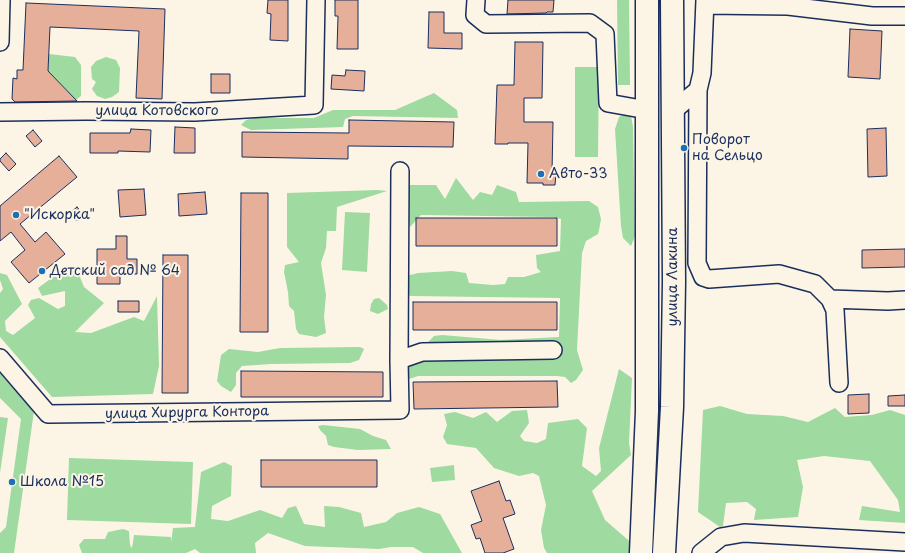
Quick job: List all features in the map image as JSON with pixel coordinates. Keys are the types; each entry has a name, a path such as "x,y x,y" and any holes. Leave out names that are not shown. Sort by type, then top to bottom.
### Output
{"highway":[{"name":"улица Лакина","path":"641,553 647,411 647,0"},
{"name":"улица Лакина","path":"664,553 672,407 672,0"}],"street":[{"path":"0,42 1,0"},
{"name":"улица Котовского","path":"0,112 86,110 196,112 314,106 316,0"},
{"path":"476,0 475,16 486,24 590,23 605,34 608,102 647,110"},
{"path":"839,383 835,310 830,299 815,284 779,274 709,280 702,277 697,263 698,90 702,74 705,3 788,6 872,16 905,16"},
{"path":"673,111 698,90"},
{"path":"400,171 399,360 422,352 553,350"},
{"path":"830,299 888,301 905,300"},
{"name":"улица Хирурга Контора","path":"0,358 48,414 400,410 399,360"},
{"path":"701,553 721,537 744,533 905,542"}],"green space":[{"path":"617,0 629,0 630,85 618,85"},
{"path":"49,54 75,57 81,65 81,96 76,100 48,71"},
{"path":"106,57 116,60 120,68 119,92 112,97 105,99 97,96 92,89 96,82 92,79 91,67 96,61"},
{"path":"575,67 599,67 598,157 575,157"},
{"path":"434,93 457,110 458,118 353,116 345,119 343,127 251,130 241,125 246,120 254,118 314,118 333,110 395,110"},
{"path":"627,113 631,116 633,127 635,236 631,246 623,238 621,226 615,129 619,117"},
{"path":"456,178 473,200 480,192 492,195 497,185 516,192 519,202 589,201 598,207 601,219 598,234 586,241 582,253 577,350 583,370 576,380 571,383 565,377 557,376 418,376 406,380 405,366 434,336 442,335 501,340 559,337 560,298 410,296 404,289 406,276 418,273 452,271 466,273 469,283 493,285 505,284 508,277 524,277 541,272 537,268 536,255 560,251 561,219 553,217 421,215 410,227 404,185 436,185 445,199"},
{"path":"387,191 337,207 336,231 327,231 326,248 321,263 326,295 324,317 326,333 316,337 299,334 296,329 294,311 289,306 284,272 285,265 299,262 287,247 287,193"},
{"path":"345,212 370,213 367,272 342,270"},
{"path":"68,266 76,267 84,287 104,303 75,332 91,333 134,317 144,321 157,296 159,366 153,394 52,397 0,337 0,293 3,289 0,280 0,273 7,275 22,304 5,321 6,331 13,335 35,318 28,305 31,300 39,298 58,309 65,306 65,291 42,296 38,288"},
{"path":"379,298 387,305 388,309 378,314 370,311 371,304 374,299"},
{"path":"360,347 364,349 359,360 350,363 242,366 236,373 236,385 231,392 221,386 217,381 221,355 229,349 258,352 280,348"},
{"path":"619,369 632,378 629,443 631,455 592,491 605,520 635,546 633,553 547,553 544,548 541,530 546,505 539,476 533,473 519,476 494,468 476,448 447,444 443,437 447,425 444,414 455,412 473,418 486,412 497,422 512,411 527,410 529,423 520,436 524,441 537,443 546,439 548,423 578,419 587,428 582,466 596,476 601,471 599,448"},
{"path":"0,373 34,411 14,553 0,553 0,533 6,527 21,419 0,398"},
{"path":"720,406 747,414 783,416 808,422 835,408 845,417 872,415 890,410 905,415 905,523 859,520 862,506 900,512 898,500 870,461 824,456 797,460 803,487 798,517 754,520 756,509 747,502 726,503 723,526 720,527 698,512 703,410"},
{"path":"0,417 8,418 0,473"},
{"path":"323,425 360,429 373,436 386,440 391,449 358,450 328,445 326,436 318,426"},
{"path":"69,458 193,462 191,524 67,520"},
{"path":"224,462 232,466 231,496 212,506 211,519 228,521 260,510 282,518 288,508 296,506 304,524 325,527 324,506 339,507 361,513 364,527 386,522 397,513 419,507 440,514 462,553 423,553 413,547 391,547 379,549 305,546 268,533 255,543 256,553 200,553 195,549 186,553 82,553 79,545 84,539 105,539 108,532 123,529 129,531 130,545 132,548 134,535 171,537 171,543 173,528 195,527 201,472"},
{"path":"454,465 455,480 432,482 430,468"}],"building":[{"path":"268,0 288,0 288,41 270,40 271,14 267,13"},
{"path":"335,0 358,0 358,49 337,49 338,16 335,16"},
{"path":"508,0 554,0 553,12 507,14"},
{"path":"26,3 165,9 162,99 136,98 139,31 50,27 48,71 77,101 15,102 12,99 13,78 17,79 17,70 23,70"},
{"path":"429,12 444,12 444,33 462,33 462,49 428,48"},
{"path":"850,29 882,31 880,79 848,77"},
{"path":"515,42 543,42 542,98 524,98 524,122 553,122 552,173 556,173 555,185 527,183 528,143 495,144 497,85 514,85"},
{"path":"346,70 365,71 364,91 331,89 332,75 345,76"},
{"path":"211,74 230,74 230,93 211,93"},
{"path":"349,120 454,122 453,147 348,146 348,159 242,157 242,132 349,133"},
{"path":"175,127 195,128 195,153 174,153"},
{"path":"886,128 887,176 868,177 867,129"},
{"path":"131,129 151,130 150,152 118,151 118,153 90,153 90,133 130,133"},
{"path":"33,130 42,141 35,147 26,136"},
{"path":"6,153 16,164 9,171 0,161"},
{"name":"\"Искорка\"","path":"59,156 77,177 20,224 35,242 46,232 65,254 29,283 11,262 25,250 11,232 0,241 0,206"},
{"path":"144,189 146,215 120,217 118,190"},
{"path":"205,192 207,214 179,216 178,194"},
{"path":"241,193 268,193 268,332 240,332"},
{"path":"77,207 87,219 75,220 70,213"},
{"path":"416,218 557,218 557,246 416,246"},
{"path":"116,236 127,236 127,259 137,259 137,274 120,274 120,284 97,284 97,249 116,249"},
{"path":"905,249 905,267 862,268 862,250"},
{"path":"163,255 188,255 188,393 162,393"},
{"path":"118,301 139,301 139,312 118,312"},
{"path":"413,302 557,302 557,330 413,330"},
{"path":"241,371 383,372 383,397 241,397"},
{"path":"557,381 558,407 414,409 413,382"},
{"path":"869,394 869,413 848,414 848,395"},
{"path":"905,395 905,406 888,406 888,396"},
{"path":"261,460 377,460 377,487 261,487"},
{"path":"499,481 506,501 510,500 515,514 503,518 514,549 503,553 485,553 480,538 476,539 471,525 482,521 471,491"}],"place":[{"name":"Поворот на Сельцо","path":"684,148"},
{"name":"Авто-33","path":"541,174"},
{"name":"\"Искорка\"","path":"16,215"},
{"name":"Детский сад № 64","path":"42,271"},
{"name":"Школа №15","path":"12,482"}]}
